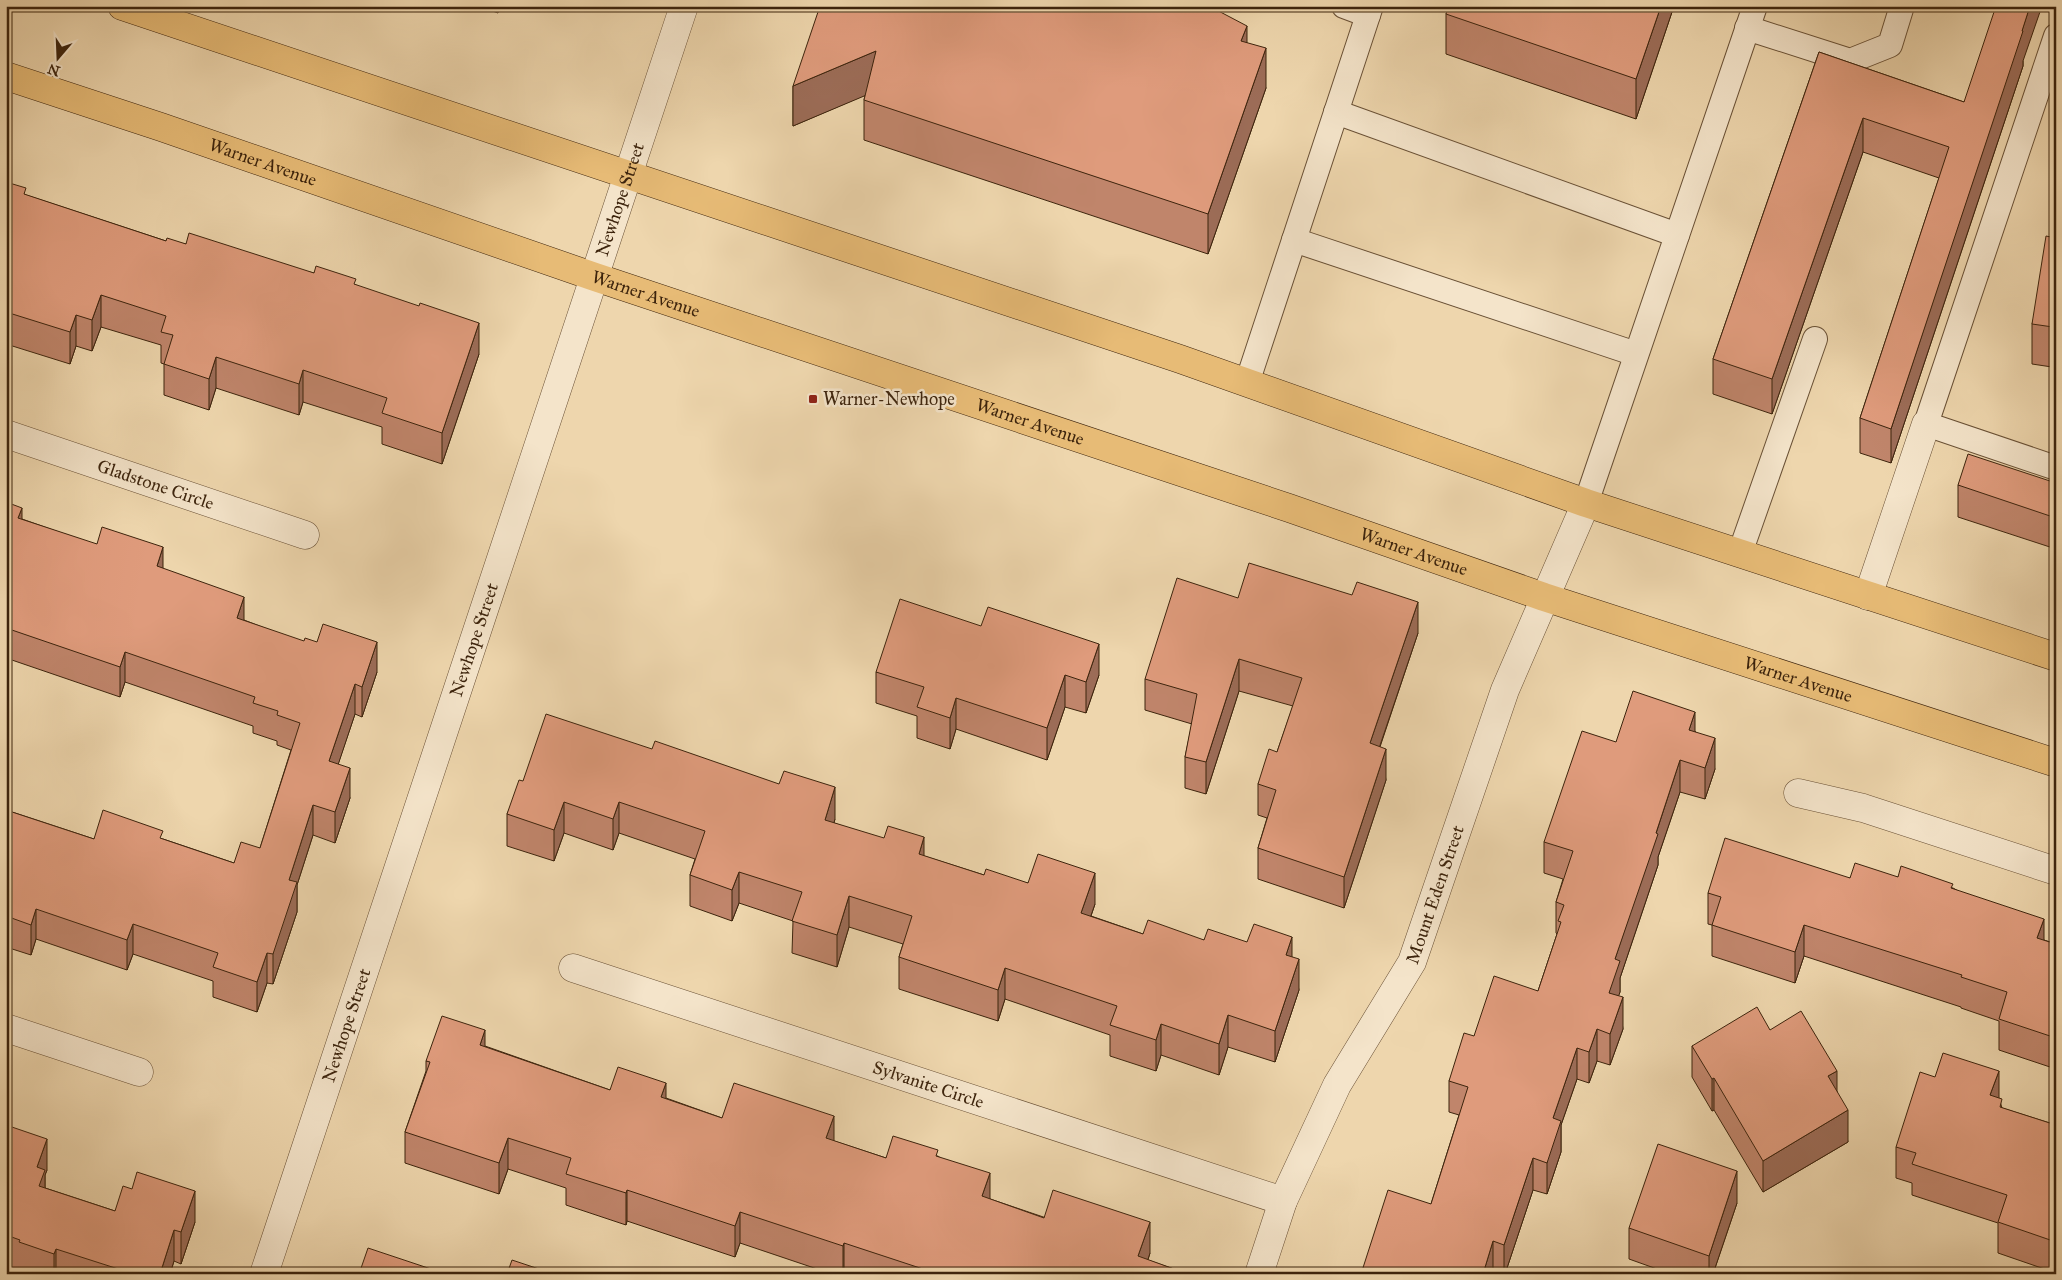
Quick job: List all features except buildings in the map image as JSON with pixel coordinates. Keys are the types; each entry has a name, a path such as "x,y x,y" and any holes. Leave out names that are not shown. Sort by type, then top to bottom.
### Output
{"main road":[{"path":"122,6 1247,383 1586,503 2056,657"},
{"name":"Warner Avenue","path":"6,76 161,127 595,277 1289,508 1544,597 2056,763"}],"street":[{"name":"Newhope Street","path":"264,1274 684,6"},
{"path":"1868,596 1926,424"},
{"name":"Gladstone Circle","path":"6,434 305,535"},
{"name":"Mount Eden Street","path":"1259,1274 1283,1201 1337,1085 1412,962 1505,690 1586,503"},
{"path":"1798,793 1863,808 2056,871"},
{"name":"Sylvanite Circle","path":"573,968 1283,1201"},
{"path":"6,1028 139,1072"}],"lane":[{"path":"1247,383 1369,11 1344,6"},
{"path":"1586,503 1755,6"},
{"path":"1747,28 1850,61 1890,44 1902,6"},
{"path":"2056,36 1926,424 2056,468"},
{"path":"1336,112 1677,235"},
{"path":"1294,240 1636,354"},
{"path":"1740,553 1814,339"}],"place":[{"name":"Warner-Newhope","path":"813,399"}]}
